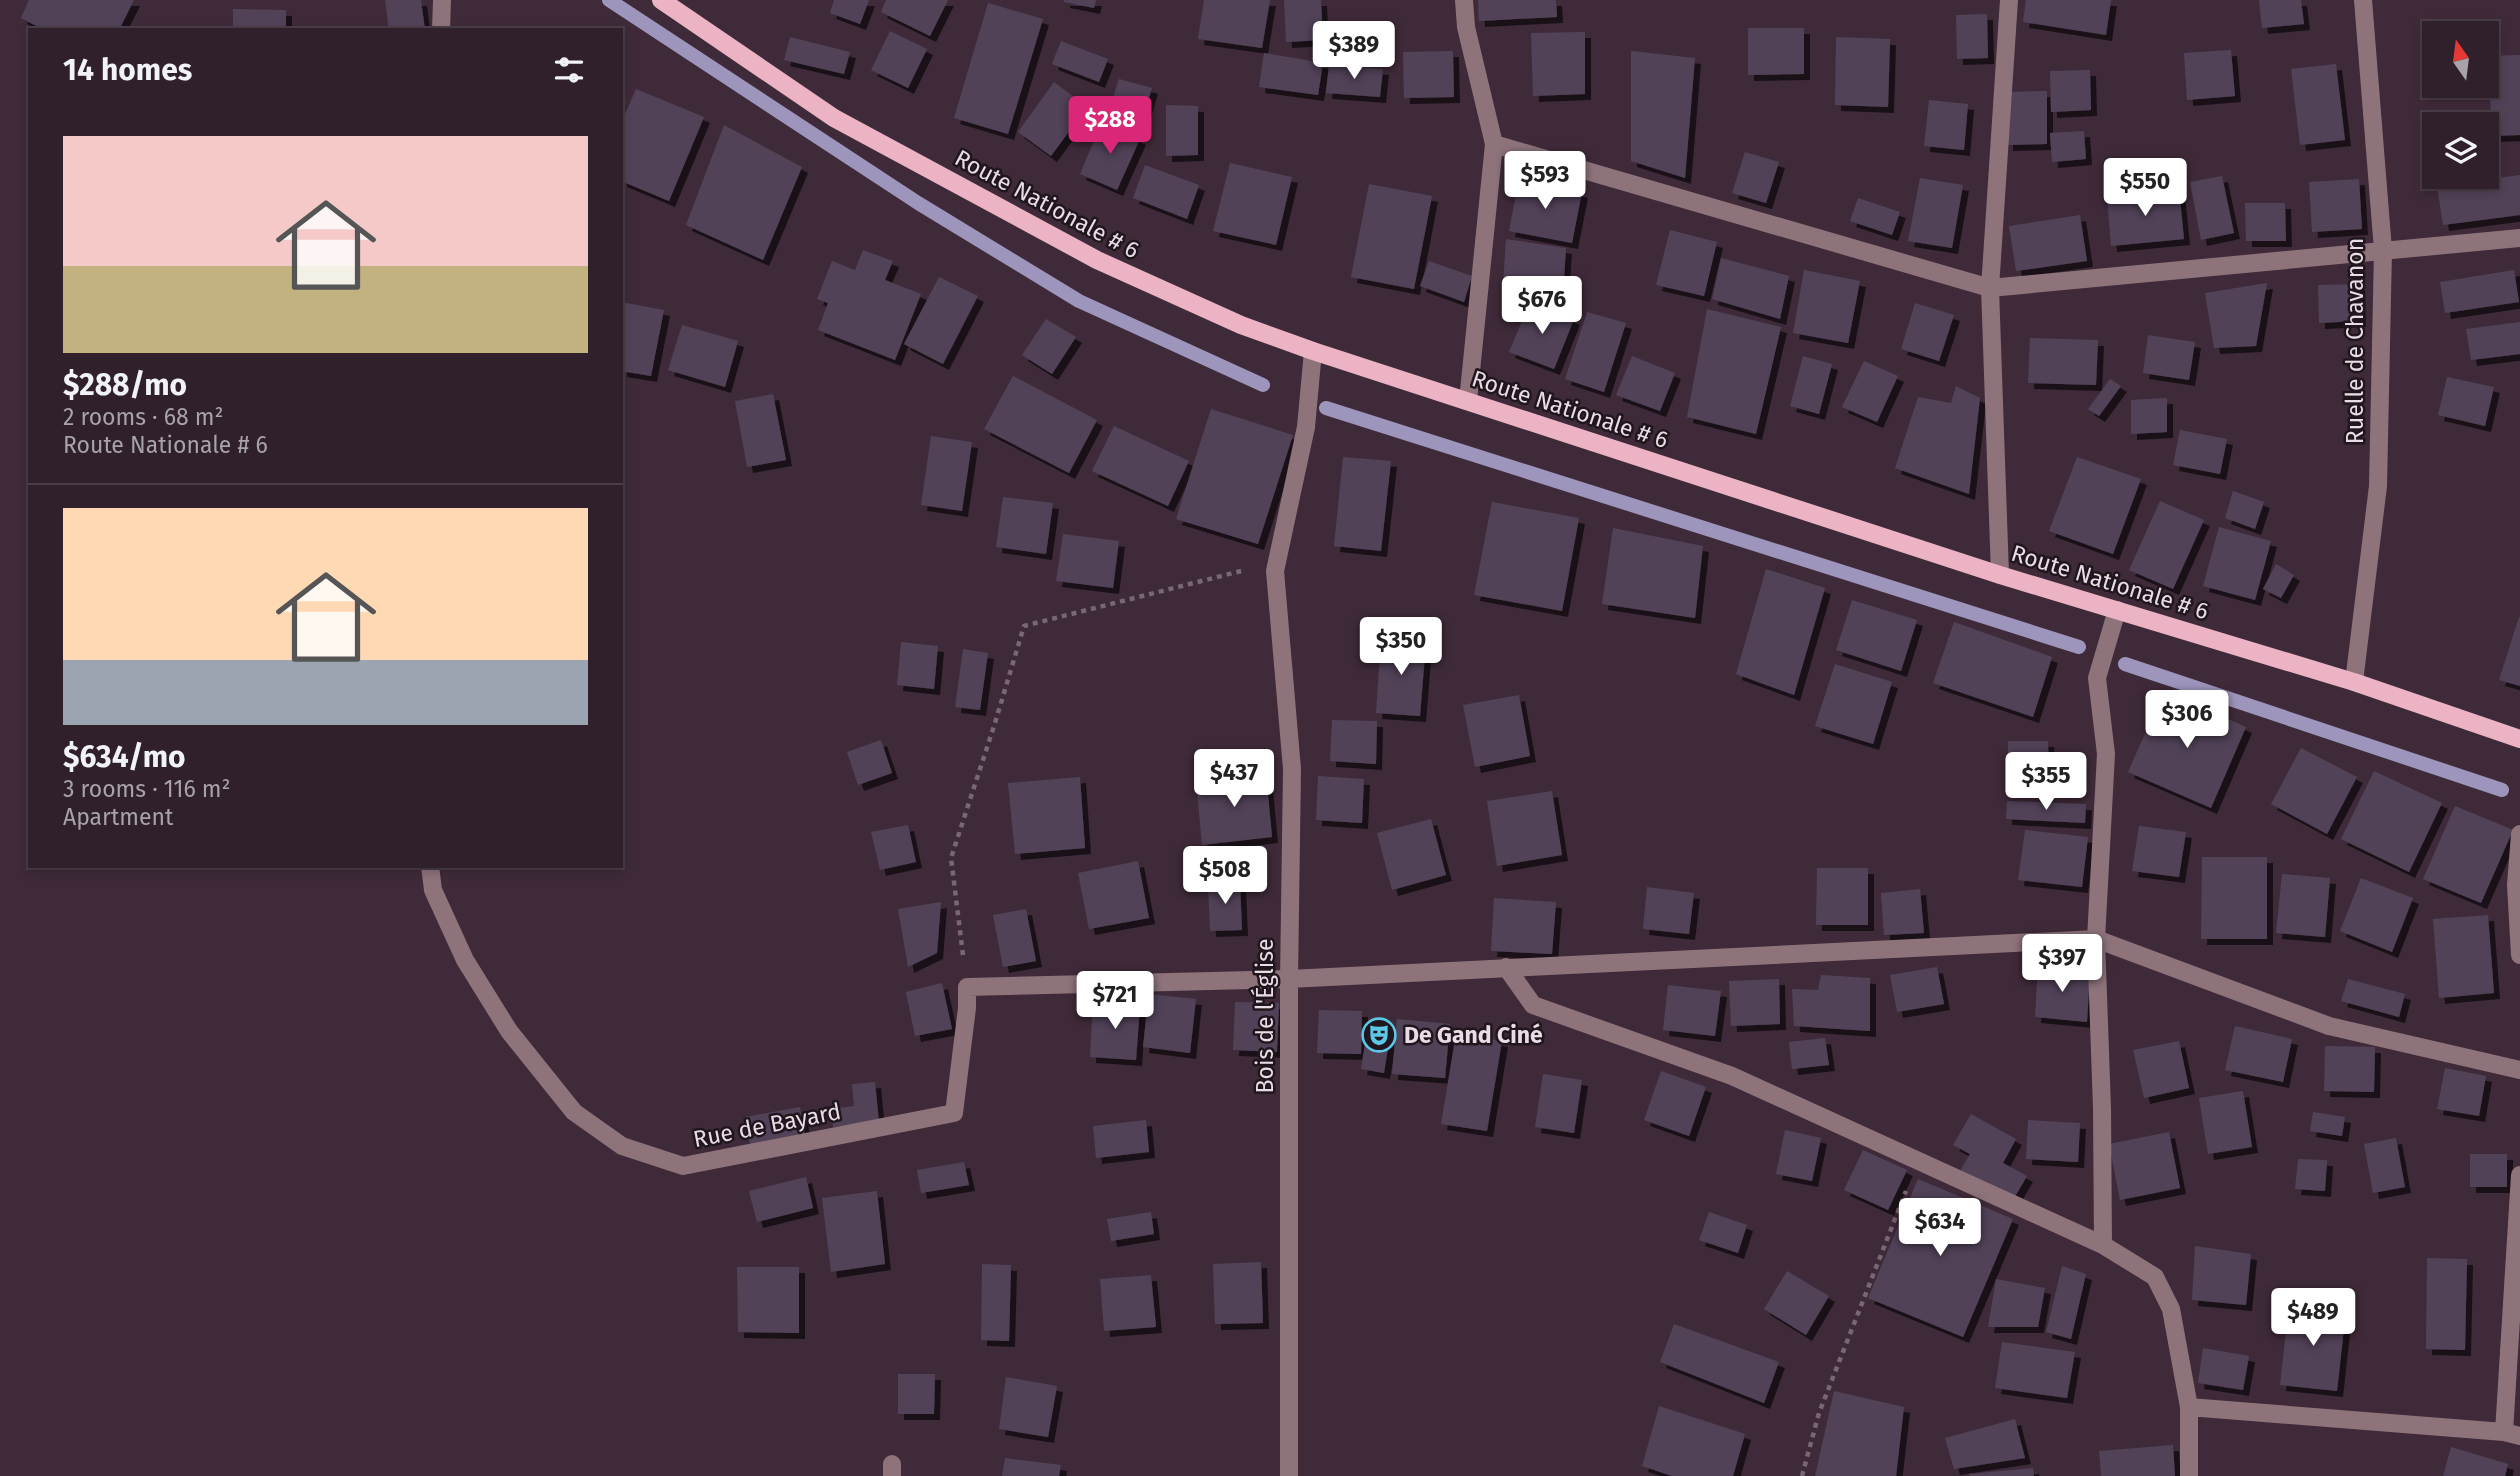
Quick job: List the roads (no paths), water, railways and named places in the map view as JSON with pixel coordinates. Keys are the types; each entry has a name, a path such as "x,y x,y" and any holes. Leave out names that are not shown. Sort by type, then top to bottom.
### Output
{"main road":[{"name":"Route Nationale # 6","path":"661,0 834,118 1097,260 1241,325 1313,351 2000,575 2354,682 2520,739"}],"street":[{"path":"441,28 443,0"},
{"path":"1464,0 1466,27 1494,144 1468,401"},
{"path":"2000,575 1990,288 2010,0"},
{"name":"Ruelle de Chavanon","path":"2354,682 2378,486 2383,250 2363,0"},
{"path":"1494,144 1990,288 2520,238"},
{"name":"Bois de l'Église","path":"1289,1476 1289,979 1292,769 1275,571 1306,426 1313,351"},
{"path":"2103,1245 2102,1108 2096,939 2106,754 2097,678 2117,610"},
{"path":"2520,834 2516,885 2520,955"},
{"name":"Rue de Bayard","path":"430,868 433,890 465,960 509,1031 574,1112 622,1146 683,1166 954,1113 967,1008 967,987 1289,979"},
{"path":"1289,979 2096,939 2329,1026 2520,1070"},
{"path":"1506,967 1533,1005 1732,1076 2103,1245 2155,1277 2172,1309 2189,1407 2189,1476"},
{"path":"2189,1407 2512,1434 2520,1175"}],"waterway":[{"path":"609,0 918,203 1079,301 1263,385"},
{"path":"1326,408 2079,647"},
{"path":"2125,664 2502,790"}],"place":[{"name":"De Gand Ciné","path":"1379,1035"}]}
